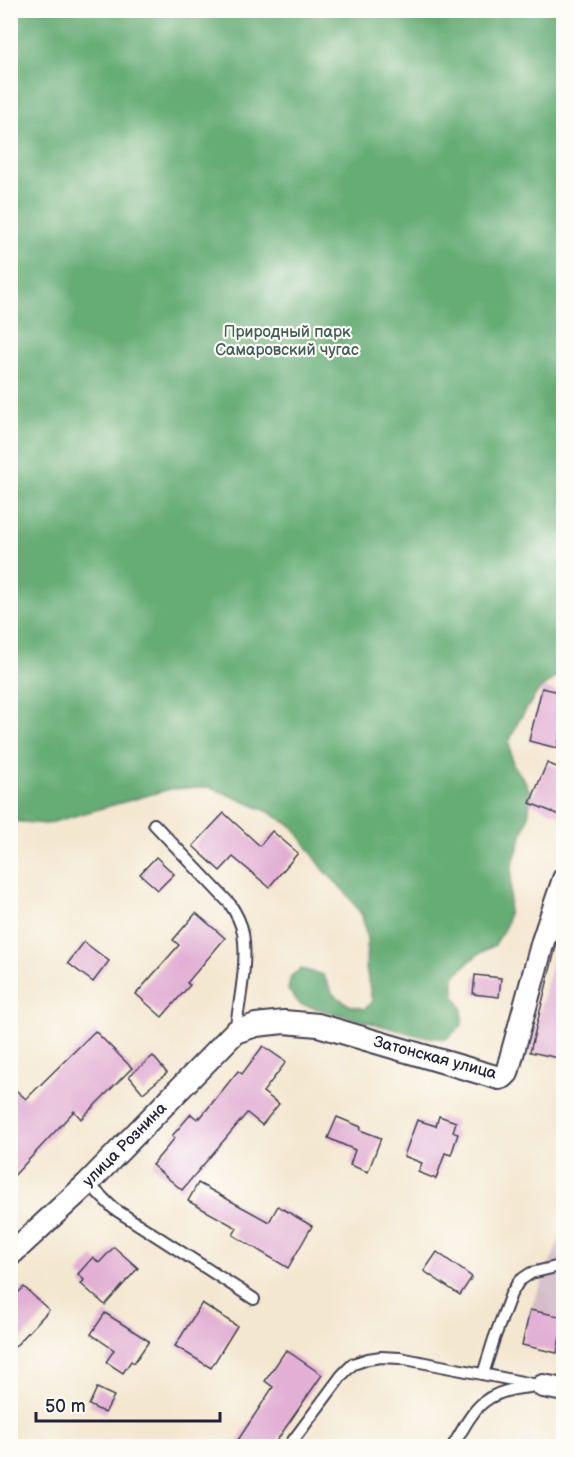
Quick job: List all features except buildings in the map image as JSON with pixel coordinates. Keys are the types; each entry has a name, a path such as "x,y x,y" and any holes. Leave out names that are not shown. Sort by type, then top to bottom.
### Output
{"street":[{"name":"Затонская улица","path":"235,1032 256,1025 284,1022 318,1025 498,1078 503,1077 507,1073 543,941 564,879"},
{"name":"улица Рознина","path":"10,1254 88,1183 235,1032"}],"lane":[{"path":"154,824 230,904 238,916 243,934 244,952 243,980 235,1032"},
{"path":"88,1183 113,1208 254,1299"},
{"path":"483,1374 511,1294 519,1281 531,1273 564,1265"},
{"path":"290,1446 342,1375 353,1364 368,1359 400,1358 553,1388"},
{"path":"453,1446 474,1412 482,1403 496,1394 516,1389 553,1388"}],"shaded area":[{"path":"563,1232 563,1338 560,1338 557,1353 522,1345 530,1310"}],"green space":[{"name":"Природный парк Самаровский чугас","path":"10,11 563,11 563,671 538,691 518,722 509,742 513,765 531,794 528,817 512,866 507,923 495,945 477,955 454,976 454,994 462,1009 462,1025 446,1039 420,1036 300,1004 288,990 291,976 301,969 323,975 333,994 349,1005 365,1009 372,1001 366,968 367,938 362,915 347,894 324,870 293,827 269,812 210,787 170,789 46,824 11,821"}]}
